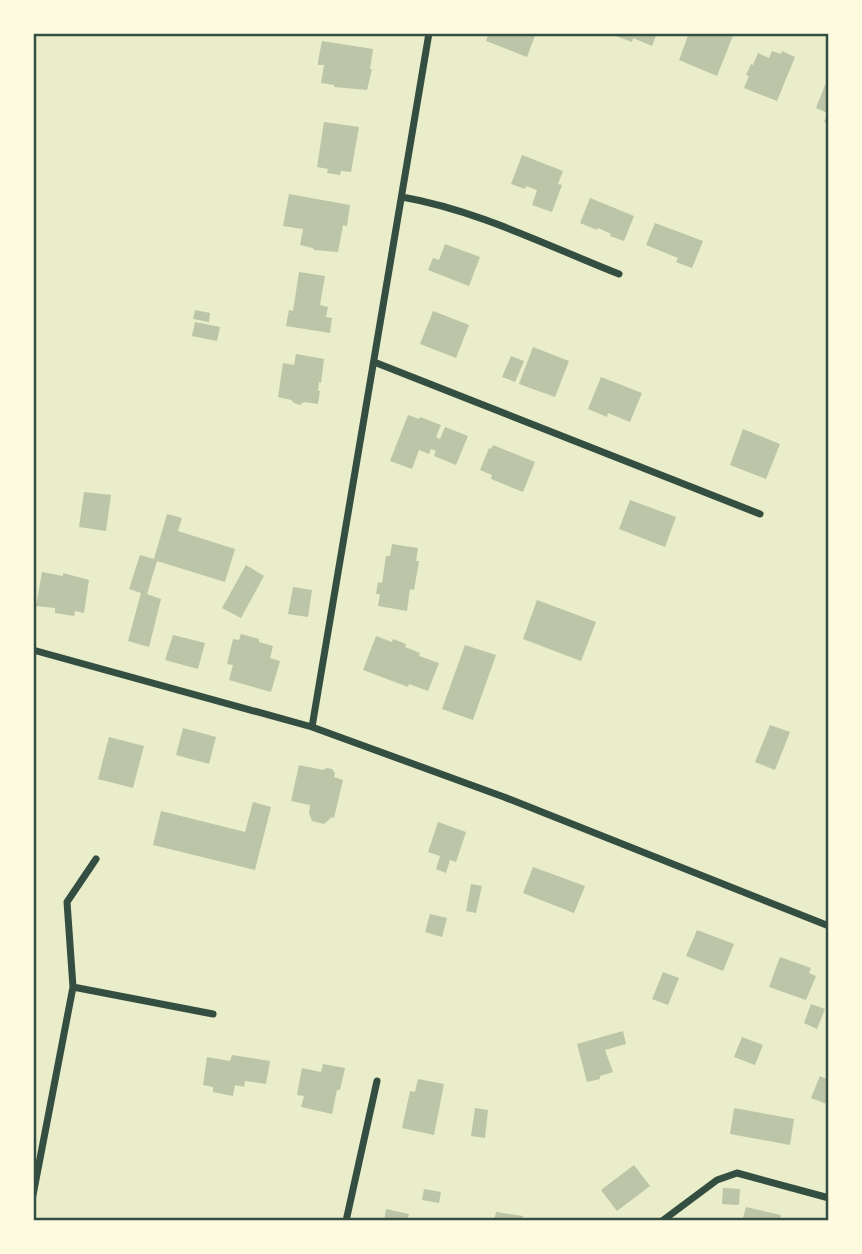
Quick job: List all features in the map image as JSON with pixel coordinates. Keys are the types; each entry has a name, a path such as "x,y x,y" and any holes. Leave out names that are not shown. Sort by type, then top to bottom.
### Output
{"street":[{"path":"312,727 429,33"},
{"path":"402,197 430,202 482,219 619,274"},
{"path":"374,362 760,514"},
{"path":"33,650 312,727 504,797 829,926"},
{"path":"33,1195 73,987 67,902 96,859"},
{"path":"73,987 213,1014"},
{"path":"346,1221 377,1082"},
{"path":"662,1221 717,1180 737,1173 829,1198"}],"building":[{"path":"489,33 536,33 527,57 486,41"},
{"path":"657,33 652,46 633,38 632,42 613,35"},
{"path":"689,33 734,33 717,76 679,60"},
{"path":"322,41 373,49 367,90 321,83 324,65 318,65 318,61"},
{"path":"772,51 781,54 782,51 795,57 777,101 744,88 749,76 746,75 758,53 769,58"},
{"path":"829,75 829,124 824,122 828,113 816,108"},
{"path":"324,122 359,127 351,172 341,171 340,175 327,173 328,169 317,167"},
{"path":"522,155 563,171 558,184 562,185 552,212 532,205 537,190 511,184"},
{"path":"289,194 350,205 347,226 343,225 338,252 314,250 300,245 303,229 283,226"},
{"path":"590,198 634,216 624,241 598,228 597,230 580,223"},
{"path":"655,223 703,241 692,268 676,262 678,258 646,245"},
{"path":"445,244 480,257 469,286 428,270 433,258 439,260"},
{"path":"299,272 325,276 320,305 328,307 326,317 332,318 330,333 286,326 289,310 293,311"},
{"path":"195,310 210,313 209,322 193,319"},
{"path":"433,311 469,325 456,358 420,344"},
{"path":"195,322 220,327 217,341 192,336"},
{"path":"533,347 569,361 555,397 519,384"},
{"path":"296,354 324,359 318,404 304,402 300,405 278,397 283,363 294,365"},
{"path":"511,356 524,361 515,382 502,377"},
{"path":"601,377 642,393 630,422 588,409"},
{"path":"408,415 441,425 436,437 440,439 445,427 468,436 456,465 434,456 436,451 431,449 429,454 419,450 412,469 390,461"},
{"path":"743,429 780,444 766,479 730,465"},
{"path":"493,445 535,462 523,492 491,479 492,475 480,470 489,448"},
{"path":"84,492 111,495 106,531 79,527"},
{"path":"630,500 676,517 665,547 619,529"},
{"path":"167,514 182,518 178,531 235,549 225,582 157,561 147,594 161,599 149,647 128,641 141,593 129,589 140,555 154,559"},
{"path":"392,544 418,548 416,561 419,561 414,590 410,589 407,611 378,606 378,582 382,583 386,556 390,556"},
{"path":"246,565 264,576 241,618 222,608"},
{"path":"42,572 63,576 63,573 89,580 84,613 75,611 74,616 55,613 55,608 36,606"},
{"path":"293,587 312,590 308,617 288,614"},
{"path":"537,600 596,622 581,661 523,639"},
{"path":"241,634 273,646 270,658 280,661 271,692 229,680 233,665 227,664 233,639 239,640"},
{"path":"173,635 205,643 198,669 165,660"},
{"path":"376,636 406,644 405,647 420,653 419,656 439,663 428,691 409,684 408,687 363,670"},
{"path":"465,645 496,655 473,720 442,709"},
{"path":"770,725 790,732 775,770 755,762"},
{"path":"183,728 216,737 209,764 176,755"},
{"path":"109,737 144,746 133,788 98,779"},
{"path":"299,765 332,769 334,777 343,780 334,818 324,824 312,821 310,805 291,801"},
{"path":"253,802 271,807 255,870 153,845 161,811 245,832"},
{"path":"438,822 466,832 456,862 450,860 446,873 436,869 440,856 428,852"},
{"path":"533,867 585,886 574,913 523,893"},
{"path":"471,884 482,886 476,913 466,911"},
{"path":"430,914 447,918 442,937 425,932"},
{"path":"697,930 734,944 723,971 686,956"},
{"path":"780,957 811,968 809,973 816,976 806,1000 769,987"},
{"path":"663,972 679,978 668,1005 652,999"},
{"path":"811,1004 825,1009 817,1029 804,1023"},
{"path":"623,1031 626,1044 605,1050 613,1072 587,1082 577,1044"},
{"path":"742,1037 763,1045 755,1065 734,1057"},
{"path":"232,1055 270,1061 266,1084 245,1081 244,1087 235,1085 233,1096 213,1092 213,1087 203,1085 207,1057 230,1061"},
{"path":"323,1064 345,1068 332,1114 301,1107 304,1096 297,1095 302,1068 321,1072"},
{"path":"820,1076 829,1080 829,1105 811,1098"},
{"path":"418,1079 444,1084 434,1135 402,1128 410,1091 415,1092"},
{"path":"475,1108 488,1110 485,1138 471,1136"},
{"path":"734,1108 794,1119 790,1145 730,1134"},
{"path":"634,1165 650,1186 617,1211 601,1190"},
{"path":"723,1188 740,1189 739,1205 722,1204"},
{"path":"424,1189 441,1192 439,1203 422,1200"},
{"path":"746,1207 781,1215 780,1221 742,1221"},
{"path":"386,1209 409,1214 407,1221 384,1221"},
{"path":"496,1212 523,1216 522,1221 494,1221"}]}
